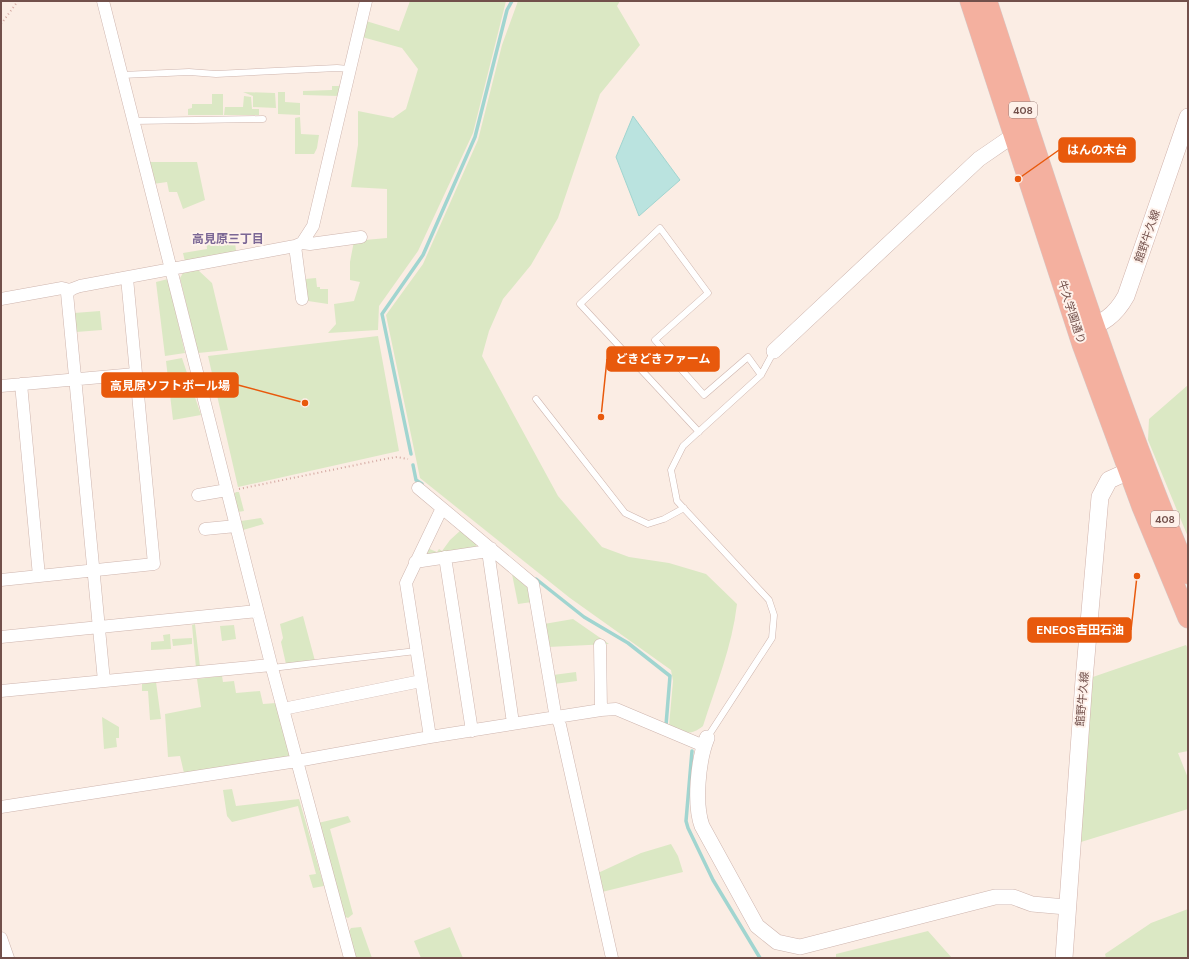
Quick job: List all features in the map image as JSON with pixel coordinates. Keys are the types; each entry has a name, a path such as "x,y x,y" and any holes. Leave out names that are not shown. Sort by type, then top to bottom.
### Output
{"highway":[{"name":"牛久学園通り","path":"970,1 1014,135 1086,329 1188,618"},
{"name":"牛久学園通り","path":"988,1 1086,329"},
{"name":"牛久学園通り","path":"1136,468 1188,574"}],"main road":[{"name":"館野牛久線","path":"1086,329 1113,315 1126,296 1188,117"},
{"name":"館野牛久線","path":"1064,958 1066,906 1100,498 1109,480 1136,468"}],"street":[{"path":"103,1 271,666 350,958"},
{"path":"302,299 299,245 313,226 366,1"},
{"path":"774,351 979,159 1014,135"},
{"path":"1,299 62,288 70,290 80,286 299,245 361,237"},
{"path":"1,580 154,564 127,278"},
{"path":"70,290 67,295 67,301 104,681"},
{"path":"1,386 135,374"},
{"path":"21,384 39,576"},
{"path":"418,488 489,550 533,584 557,718 560,725 612,958"},
{"path":"198,495 227,490"},
{"path":"430,737 406,588 407,578 442,508"},
{"path":"205,529 236,526"},
{"path":"415,562 489,550"},
{"path":"489,550 513,723"},
{"path":"445,557 472,731"},
{"path":"1,637 257,611"},
{"path":"600,645 601,710"},
{"path":"1,691 271,666"},
{"path":"283,709 421,682"},
{"path":"1,807 297,761 513,723 616,709 706,742 698,806 702,826 757,926 777,942 800,947 995,897 1013,897 1032,904 1066,906"},
{"path":"1,939 8,958"}],"lane":[{"path":"122,75 189,72 216,74 337,68 349,69"},
{"path":"134,122 263,119"},
{"path":"699,432 580,304 660,228 708,293 655,340 704,395 748,357 761,375"},
{"path":"706,742 772,638 774,615 769,600 677,501 671,470 683,446 761,375 774,351"},
{"path":"536,399 625,513 648,524 664,519 684,508"},
{"path":"271,666 416,651"}],"path":[{"path":"1,24 18,1"},
{"path":"227,490 385,459 398,457 408,459"}],"green space":[{"path":"410,1 506,1 473,133 418,251 379,306 378,330 328,333 336,324 334,304 354,301 360,282 350,280 350,262 354,241 387,238 387,189 351,187 358,145 358,111 393,118 406,109 418,69 402,48 362,37 366,21 399,31"},
{"path":"518,1 620,1 617,6 640,45 600,94 558,218 531,265 503,299 489,331 482,356 558,496 602,547 629,557 669,563 706,574 737,604 735,620 727,651 703,726 690,732 683,732 669,726 673,681 671,670 570,598 420,478 386,315 423,264 478,140 502,45"},
{"path":"332,86 341,86 339,96 303,95 303,91 332,90"},
{"path":"243,92 275,93 276,108 253,107 253,96"},
{"path":"278,92 285,92 285,102 300,103 300,115 278,114"},
{"path":"212,94 223,94 223,115 188,115 188,109 192,108 192,104 212,104"},
{"path":"244,96 251,97 252,109 259,109 259,115 224,115 225,107 243,107"},
{"path":"300,117 301,134 319,135 317,148 314,154 295,154 295,118"},
{"path":"149,162 197,162 205,200 183,209 177,192 169,192 167,182 153,184"},
{"path":"234,233 236,251 185,262 183,253 207,249 206,238"},
{"path":"198,270 212,283 228,350 198,353 180,278 183,273"},
{"path":"316,278 317,287 320,287 320,289 328,289 328,304 308,301 307,299 305,279"},
{"path":"168,279 185,353 165,356 156,282"},
{"path":"100,311 102,330 76,332 74,313"},
{"path":"378,336 399,451 238,487 208,356"},
{"path":"182,358 201,415 173,420 166,361"},
{"path":"1188,385 1188,537 1148,440 1149,419"},
{"path":"239,492 244,511 238,512 234,494"},
{"path":"261,518 264,524 243,530 241,521"},
{"path":"461,530 477,544 475,549 429,556 425,550 427,548 437,552 439,549 442,551 450,540"},
{"path":"512,574 529,589 532,602 518,604"},
{"path":"303,616 315,661 286,664 281,642 283,638 280,624"},
{"path":"573,619 609,644 548,647 544,624"},
{"path":"195,624 200,667 196,668 192,625"},
{"path":"234,625 236,639 222,641 220,626"},
{"path":"170,634 171,649 151,650 151,642 164,641 163,635"},
{"path":"192,638 192,644 173,646 172,639"},
{"path":"1186,645 1188,649 1188,751 1178,753 1188,778 1188,809 1081,842 1087,679"},
{"path":"576,672 577,681 554,684 553,675"},
{"path":"222,676 223,682 234,681 236,693 260,691 263,704 276,703 291,759 184,773 180,756 168,757 165,714 201,707 197,679"},
{"path":"156,682 161,719 150,720 148,691 142,691 142,684"},
{"path":"102,717 119,727 119,738 116,738 117,747 104,749"},
{"path":"232,789 236,806 299,799 324,886 313,888 309,875 316,874 298,806 232,822 227,816 223,790"},
{"path":"348,816 351,822 330,829 353,914 348,918 343,916 318,823"},
{"path":"671,844 678,856 683,872 602,892 598,873 641,853"},
{"path":"1188,909 1188,958 1106,958 1105,954 1151,923"},
{"path":"361,927 372,958 354,958 348,933 351,928"},
{"path":"450,927 463,958 421,958 414,941"},
{"path":"928,931 952,958 836,958 836,954"}],"water":[{"path":"633,116 680,180 639,216 616,157"}],"waterway":[{"path":"411,454 382,314 423,255 475,137 507,10 512,1"},
{"path":"413,465 416,480 422,484"},
{"path":"536,579 584,617 628,643 670,676 666,725"},
{"path":"692,751 686,821 688,828 713,880 760,958"}],"place":[{"name":"はんの木台","path":"1018,179"},
{"name":"高見原ソフトボール場","path":"305,403"},
{"name":"どきどきファーム","path":"601,417"},
{"name":"ENEOS吉田石油","path":"1137,576"}],"district":[{"name":"高見原三丁目","path":"228,239"}]}
